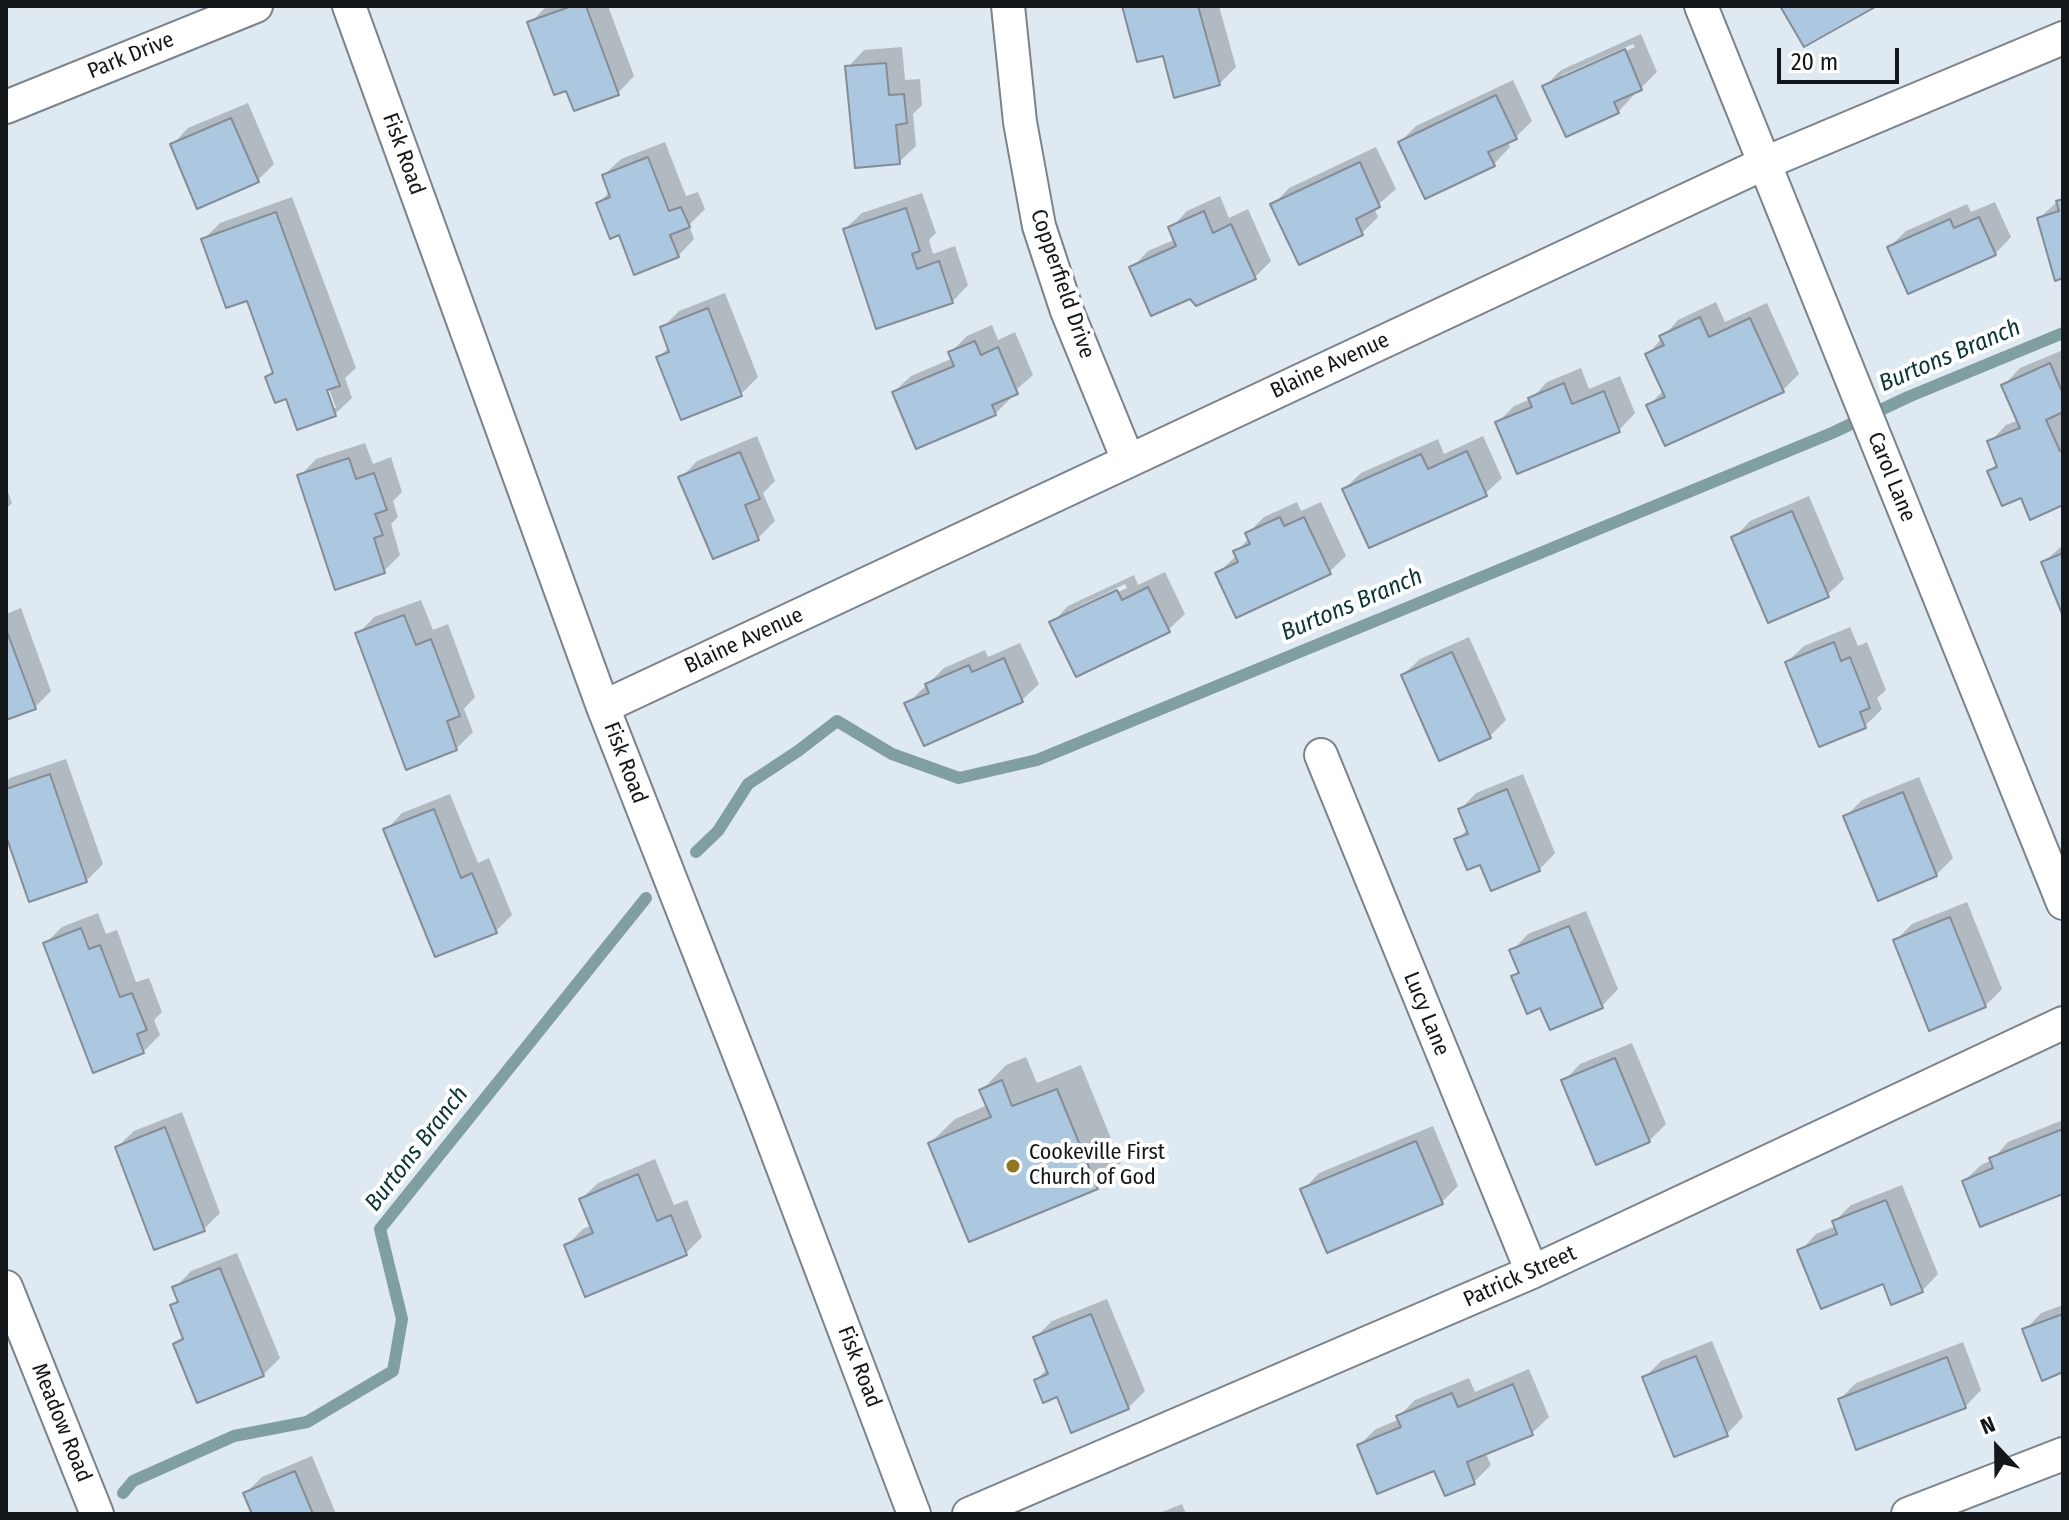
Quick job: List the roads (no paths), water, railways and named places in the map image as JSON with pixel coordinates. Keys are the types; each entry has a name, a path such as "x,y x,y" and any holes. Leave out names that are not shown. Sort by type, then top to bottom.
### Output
{"street":[{"name":"Park Drive","path":"6,107 256,6"},
{"name":"Fisk Road","path":"349,6 603,707 767,1124 914,1514"},
{"name":"Copperfield Drive","path":"1008,6 1020,122 1039,226 1067,311 1128,460"},
{"name":"Carol Lane","path":"1701,6 2063,903"},
{"name":"Blaine Avenue","path":"603,707 1765,163 2063,38"},
{"name":"Lucy Lane","path":"1321,755 1532,1272"},
{"name":"Patrick Street","path":"969,1514 1532,1272 2063,1023"},
{"name":"Meadow Road","path":"6,1287 97,1514"},
{"path":"1908,1514 2063,1454"}],"waterway":[{"name":"Burtons Branch","path":"696,852 718,831 748,784 837,721 892,754 959,778 1037,760 1832,433 1908,397 2063,333"},
{"name":"Burtons Branch","path":"123,1493 133,1481 234,1436 307,1422 393,1371 402,1319 380,1229 646,898"}],"place":[{"name":"Cookeville First Church of God","path":"1013,1166"}]}
